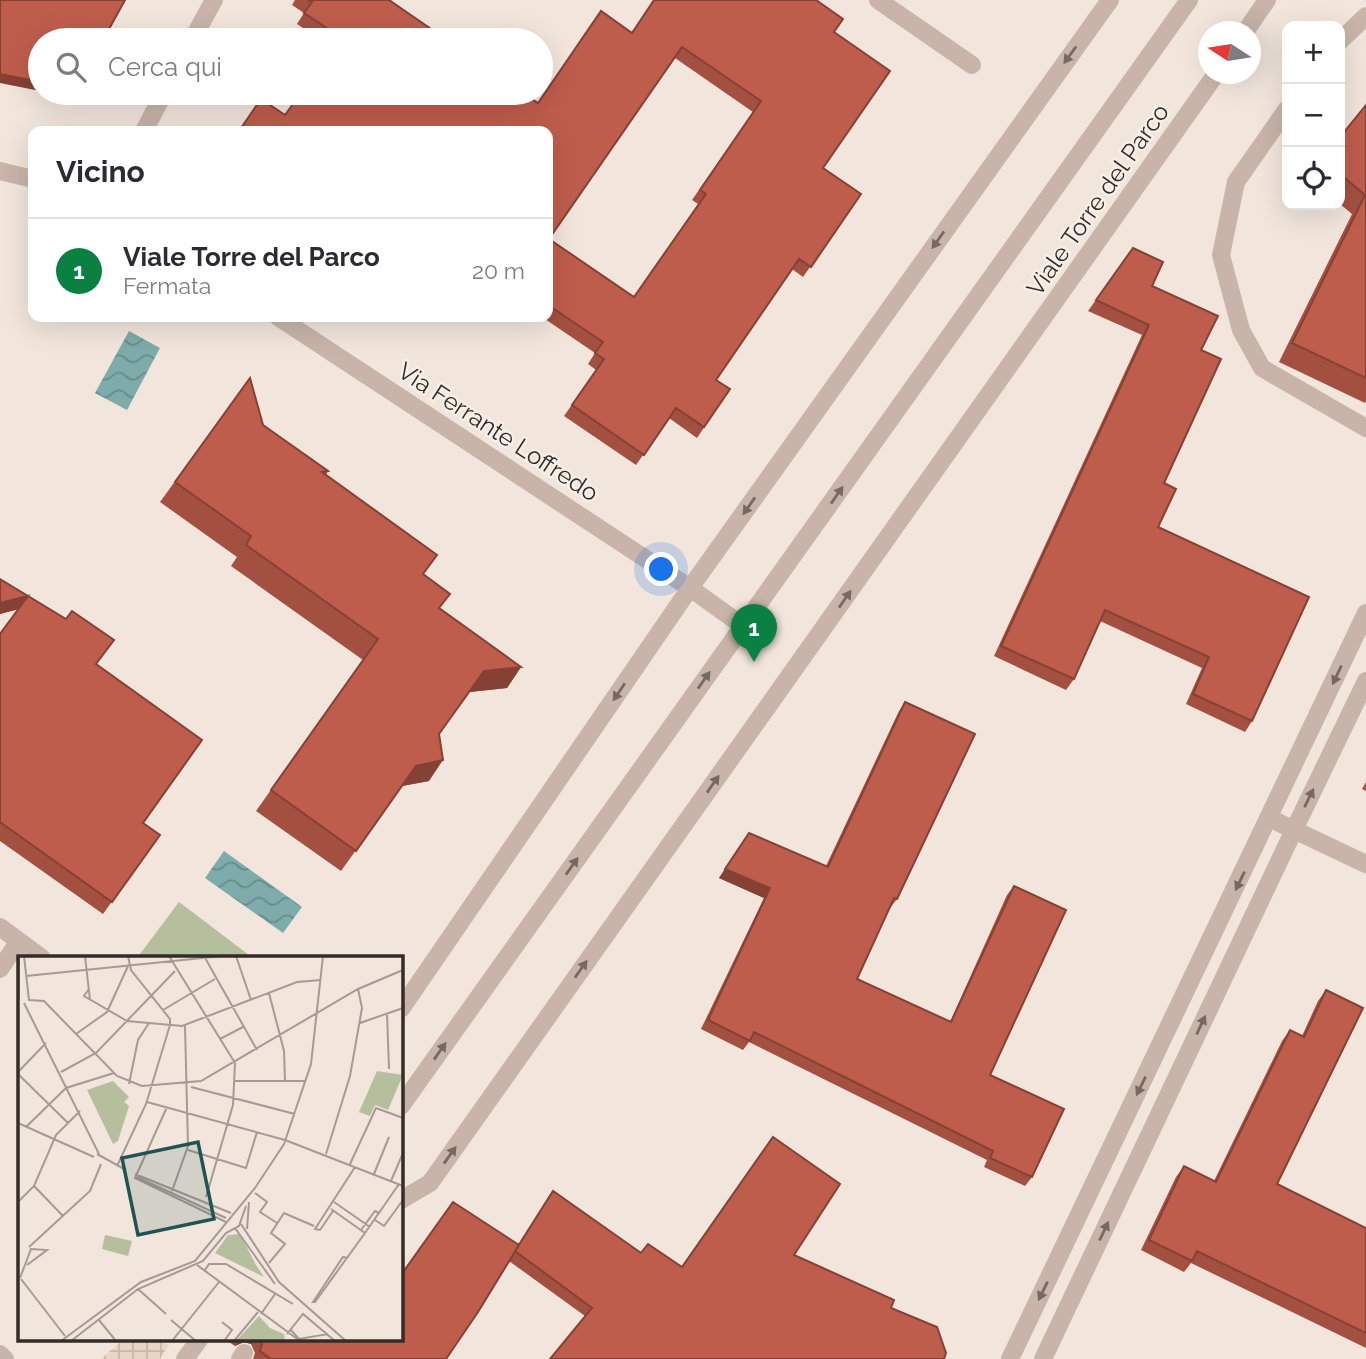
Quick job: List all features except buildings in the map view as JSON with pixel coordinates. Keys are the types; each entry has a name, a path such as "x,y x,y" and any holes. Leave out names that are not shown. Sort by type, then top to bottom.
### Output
{"street":[{"path":"199,28 214,0"},
{"path":"878,0 972,65"},
{"path":"402,1008 690,588 1110,0"},
{"name":"Viale Torre del Parco","path":"402,1105 1189,0"},
{"path":"1253,21 1267,0"},
{"path":"1345,36 1366,16"},
{"name":"Viale Torre del Parco","path":"402,1199 430,1183 1209,84"},
{"path":"147,126 158,105"},
{"path":"1282,116 1236,182 1221,255 1241,330 1262,368 1366,428"},
{"path":"0,171 28,178"},
{"name":"Via Ferrante Loffredo","path":"286,322 690,588 743,626"},
{"path":"1010,1359 1366,614"},
{"path":"1043,1359 1366,681"},
{"path":"1269,818 1366,864"},
{"path":"0,927 39,956"},
{"path":"0,969 19,941"},
{"path":"185,1359 198,1342"},
{"path":"0,1354 5,1359"}],"green space":[{"path":"179,902 250,956 138,956"}],"shaded area":[{"path":"161,1342 169,1345 160,1359 101,1359 119,1343"}],"water":[{"path":"129,331 160,348 127,410 95,393"},
{"path":"224,851 302,907 283,933 205,878"}],"place":[{"name":"Viale Torre del Parco","path":"754,662"}]}
